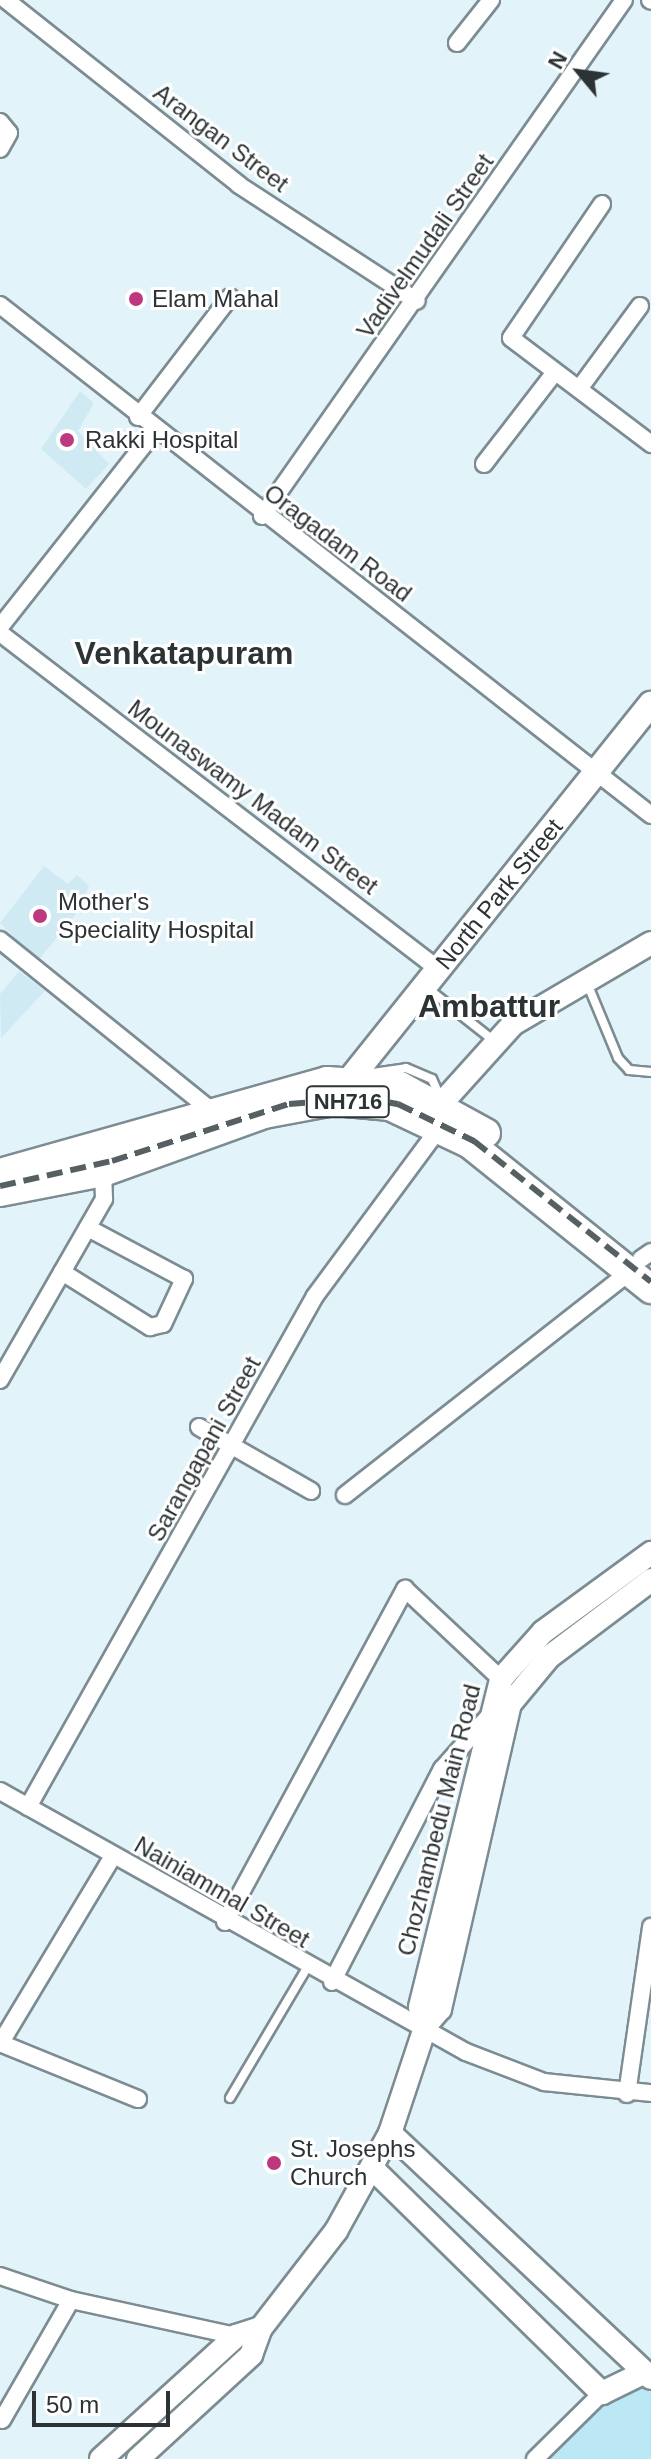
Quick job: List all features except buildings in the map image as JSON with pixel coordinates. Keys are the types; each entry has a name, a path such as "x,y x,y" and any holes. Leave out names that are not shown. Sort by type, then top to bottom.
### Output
{"highway":[{"name":"NH716","path":"0,1173 211,1110 327,1081 400,1086 440,1116 530,1166 645,1267"},
{"name":"NH716","path":"0,1192 103,1172 194,1134 334,1101 390,1106 440,1116"}],"main road":[{"name":"North Park Street","path":"347,1083 651,704"}],"street":[{"name":"Arangan Street","path":"6,0 239,185 417,301"},
{"path":"457,43 491,0"},
{"name":"Vadivelmudali Street","path":"262,516 417,301 624,0"},
{"path":"0,122 9,133 0,149"},
{"path":"602,204 511,338 651,444"},
{"path":"138,417 230,297"},
{"name":"Oragadam Road","path":"0,305 262,516 598,771 651,815"},
{"path":"579,389 640,306"},
{"path":"484,464 555,372"},
{"path":"0,627 155,431"},
{"name":"Mounaswamy Madam Street","path":"0,633 432,978"},
{"path":"1,943 211,1110"},
{"path":"440,1116 495,1042 651,943"},
{"name":"Sarangapani Street","path":"28,1807 236,1446 330,1273 440,1116"},
{"path":"0,1380 104,1199 103,1172"},
{"path":"62,1272 150,1327 163,1324 184,1279 88,1228"},
{"path":"345,1495 645,1267"},
{"path":"199,1427 311,1491"},
{"name":"Chozhambedu Main Road","path":"426,2025 420,2007 489,1716 501,1679 543,1632 651,1553"},
{"name":"Chozhambedu Main Road","path":"138,2459 251,2355 261,2328 336,2231 390,2133 426,2025 447,1981 510,1704 549,1657 651,1580"},
{"path":"225,1922 405,1589 501,1679"},
{"path":"332,1982 442,1769 489,1716"},
{"name":"Nainiammal Street","path":"0,1791 307,1968 426,2025 466,2052 544,2082 627,2094 651,2093"},
{"path":"113,1856 0,2044 138,2099"},
{"path":"627,2094 651,1927"},
{"path":"390,2133 647,2375 602,2393 535,2459"},
{"path":"372,2168 602,2393"},
{"path":"0,2276 71,2300 236,2336"},
{"path":"2,2420 71,2300"},
{"path":"101,2459 236,2336 261,2328"}],"lane":[{"path":"432,978 495,1042"},
{"path":"587,983 618,1058 629,1070 651,1072"},
{"path":"230,2098 307,1968"}],"shaded area":[{"name":"Rakki Hospital","path":"80,391 94,403 78,431 109,464 86,489 41,449"},
{"name":"Mother's Speciality Hospital","path":"44,866 68,884 77,875 89,886 80,909 38,961 0,923"},
{"path":"19,971 45,991 1,1038 0,994"},
{"path":"644,2380 651,2385 651,2459 545,2459 605,2400"}],"railway":[{"path":"0,1186 112,1161 289,1104 366,1098 398,1104 474,1141 651,1282"}],"place":[{"name":"Elam Mahal","path":"136,299"},
{"name":"Rakki Hospital","path":"67,440"},
{"name":"Mother's Speciality Hospital","path":"40,916"},
{"name":"St. Josephs Church","path":"274,2163"}],"district":[{"name":"Venkatapuram","path":"184,653"},
{"name":"Ambattur","path":"489,1006"}]}
